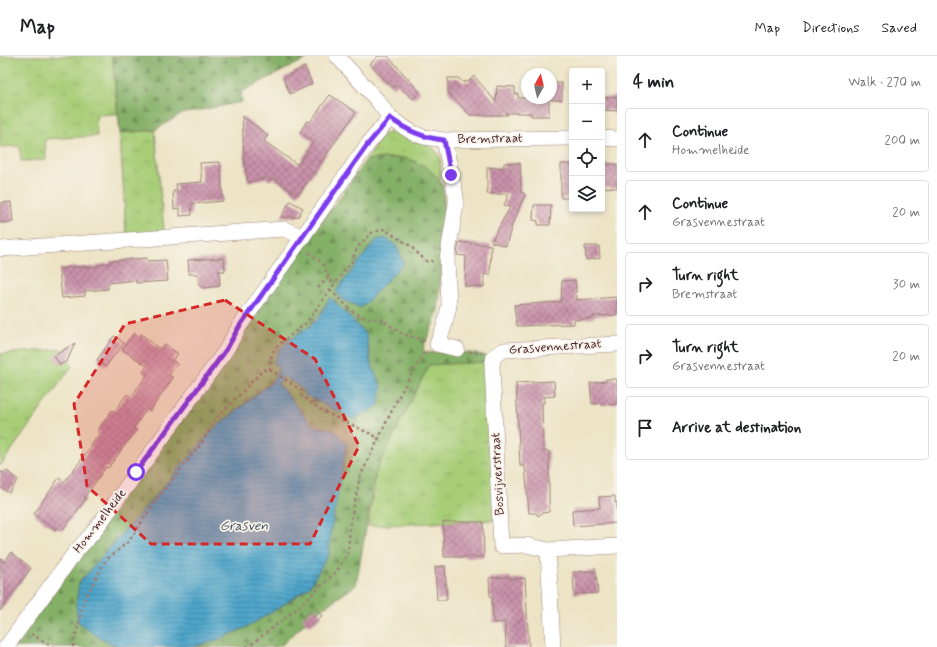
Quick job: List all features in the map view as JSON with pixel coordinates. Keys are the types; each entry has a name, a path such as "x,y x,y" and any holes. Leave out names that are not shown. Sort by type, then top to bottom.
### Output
{"street":[{"path":"337,56 377,100 390,118"},
{"name":"Bremstraat","path":"390,118 413,133 424,137 444,140 569,138"},
{"name":"Hommelheide","path":"6,647 76,551 92,534 226,350 239,327 300,243 368,144 390,118"},
{"path":"605,138 617,139"},
{"path":"444,140 456,196 447,259 449,306 444,326 437,344 457,349"},
{"path":"0,249 284,229 300,243"},
{"name":"Grasvennestraat","path":"494,356 504,350 617,344"},
{"name":"Bosvijverstraat","path":"494,356 492,366 501,546 526,545 548,550 617,546"},
{"path":"548,550 553,647"}],"path":[{"path":"270,369 270,360 275,348 306,323 330,291 332,286 351,263 357,248 371,233 384,230 409,245 426,261 447,259"},
{"path":"300,243 323,264 332,286"},
{"path":"318,288 328,278"},
{"path":"330,291 347,307 365,318 381,319 401,333 437,344"},
{"path":"246,647 252,644 300,606 336,572 348,553 350,524 360,477 398,398 423,354 437,344"},
{"path":"457,349 494,356"},
{"path":"73,647 84,600 106,560 129,541 160,496 201,444 214,421 263,370 270,369 278,374 302,391 301,395 321,410 379,438"},
{"path":"21,627 53,647"}],"highlighted area":[{"path":"225,300 315,359 359,446 310,544 151,544 87,486 74,404 125,324"}],"green space":[{"path":"0,56 112,56 117,108 119,114 96,115 97,136 45,139 46,160 21,161 20,146 0,147"},
{"path":"112,56 312,56 241,92 242,102 181,114 155,130 120,133"},
{"path":"155,130 164,232 126,234 120,133"},
{"path":"393,132 430,145 441,157 440,180 422,166 406,159 389,158 366,160 382,135"},
{"path":"406,158 425,166 440,180 443,188 445,216 438,312 423,348 426,353 467,353 488,357 487,362 429,365 376,471 356,585 312,616 283,644 275,647 193,647 217,640 247,627 280,607 309,587 328,554 337,495 334,430 312,425 278,384 284,376 302,389 382,388 371,364 366,334 330,297 313,323 287,341 280,369 272,381 214,429 79,583 98,637 119,647 13,647 366,160"},
{"path":"62,349 72,366 0,466 0,354"},
{"path":"487,362 495,520 368,526 376,471 429,364"}],"water":[{"path":"385,238 396,245 404,263 361,308 343,300 336,291 376,240"},
{"name":"Grasven","path":"330,297 366,334 371,364 382,388 378,406 353,419 305,395 302,389 284,376 278,384 312,425 334,430 347,444 331,529 329,554 309,587 247,627 217,640 193,647 119,647 98,637 78,622 76,605 79,583 214,429 272,382 279,369 274,363 281,349 291,339 318,319"}],"building":[{"path":"378,56 388,56 420,92 413,99 397,84 393,88 370,64"},
{"path":"305,67 312,84 290,94 283,78"},
{"path":"474,76 496,102 497,86 515,87 515,94 518,94 518,98 521,98 521,104 549,104 549,116 531,116 531,113 505,113 508,115 470,115 448,92 448,78 458,78 464,83 466,81 468,82"},
{"path":"557,83 562,83 562,100 557,100"},
{"path":"330,95 356,112 298,195 273,178 270,181 266,178 248,182 244,160 242,116 268,135 264,141 298,165 313,142 300,132 307,121 310,122"},
{"path":"617,96 617,111 605,110 605,98"},
{"path":"220,162 223,201 191,204 192,215 180,216 180,208 174,209 173,191 177,191 176,184 202,182 200,163"},
{"path":"504,163 520,163 521,192 525,194 512,225 506,246 491,242 510,207 504,205 509,194 487,194 487,167 504,168"},
{"path":"561,164 569,164 569,198 561,198"},
{"path":"605,164 617,164 617,188 605,187"},
{"path":"290,201 303,208 298,217 281,217"},
{"path":"11,202 13,222 0,223 0,203"},
{"path":"534,205 551,205 550,225 538,225 538,221 533,220"},
{"path":"459,242 491,245 490,275 484,274 484,287 465,286 466,256 457,255"},
{"path":"585,246 599,246 600,258 586,260"},
{"path":"147,258 147,261 166,260 168,281 136,283 136,280 108,283 108,289 85,291 85,296 62,298 59,269 70,267 97,267 97,265 110,263 110,261"},
{"path":"224,258 225,271 219,271 220,286 203,288 199,285 197,274 189,274 188,260"},
{"path":"575,280 577,300 617,297 617,315 594,316 594,318 574,320 574,324 517,326 514,305 561,302 562,281"},
{"path":"134,333 139,337 141,334 161,350 165,344 178,354 172,360 177,364 169,375 173,378 150,411 147,409 133,428 136,430 108,468 106,467 84,498 86,499 62,531 56,528 55,530 34,514 59,478 64,482 92,446 91,445 100,433 97,431 112,410 114,412 127,394 131,397 147,375 143,372 147,366 122,349"},
{"path":"114,336 124,343 105,367 97,360"},
{"path":"75,343 67,361 60,365 54,356"},
{"path":"606,379 617,379 617,404 592,404 590,383 606,381"},
{"path":"554,381 555,396 544,397 544,403 542,403 543,451 549,451 549,512 542,513 538,516 536,513 529,513 525,466 520,466 516,383"},
{"path":"6,470 18,480 9,493 0,487 0,471 4,473"},
{"path":"615,496 615,503 617,502 617,523 573,526 572,510 600,508 599,497"},
{"path":"443,522 483,522 484,557 444,557"},
{"path":"11,552 31,568 0,611 0,558 5,562"},
{"path":"445,566 447,600 437,600 435,567"},
{"path":"596,571 598,593 574,594 573,572"},
{"path":"511,577 511,579 525,578 529,647 506,647 505,622 493,623 492,596 490,596 489,578"},
{"path":"315,608 322,616 309,626 302,618"}],"route":[{"path":"136,472 226,350 239,327 297,248 303,237 368,144 390,118 402,128 413,133 424,137 444,140 451,175"}]}
